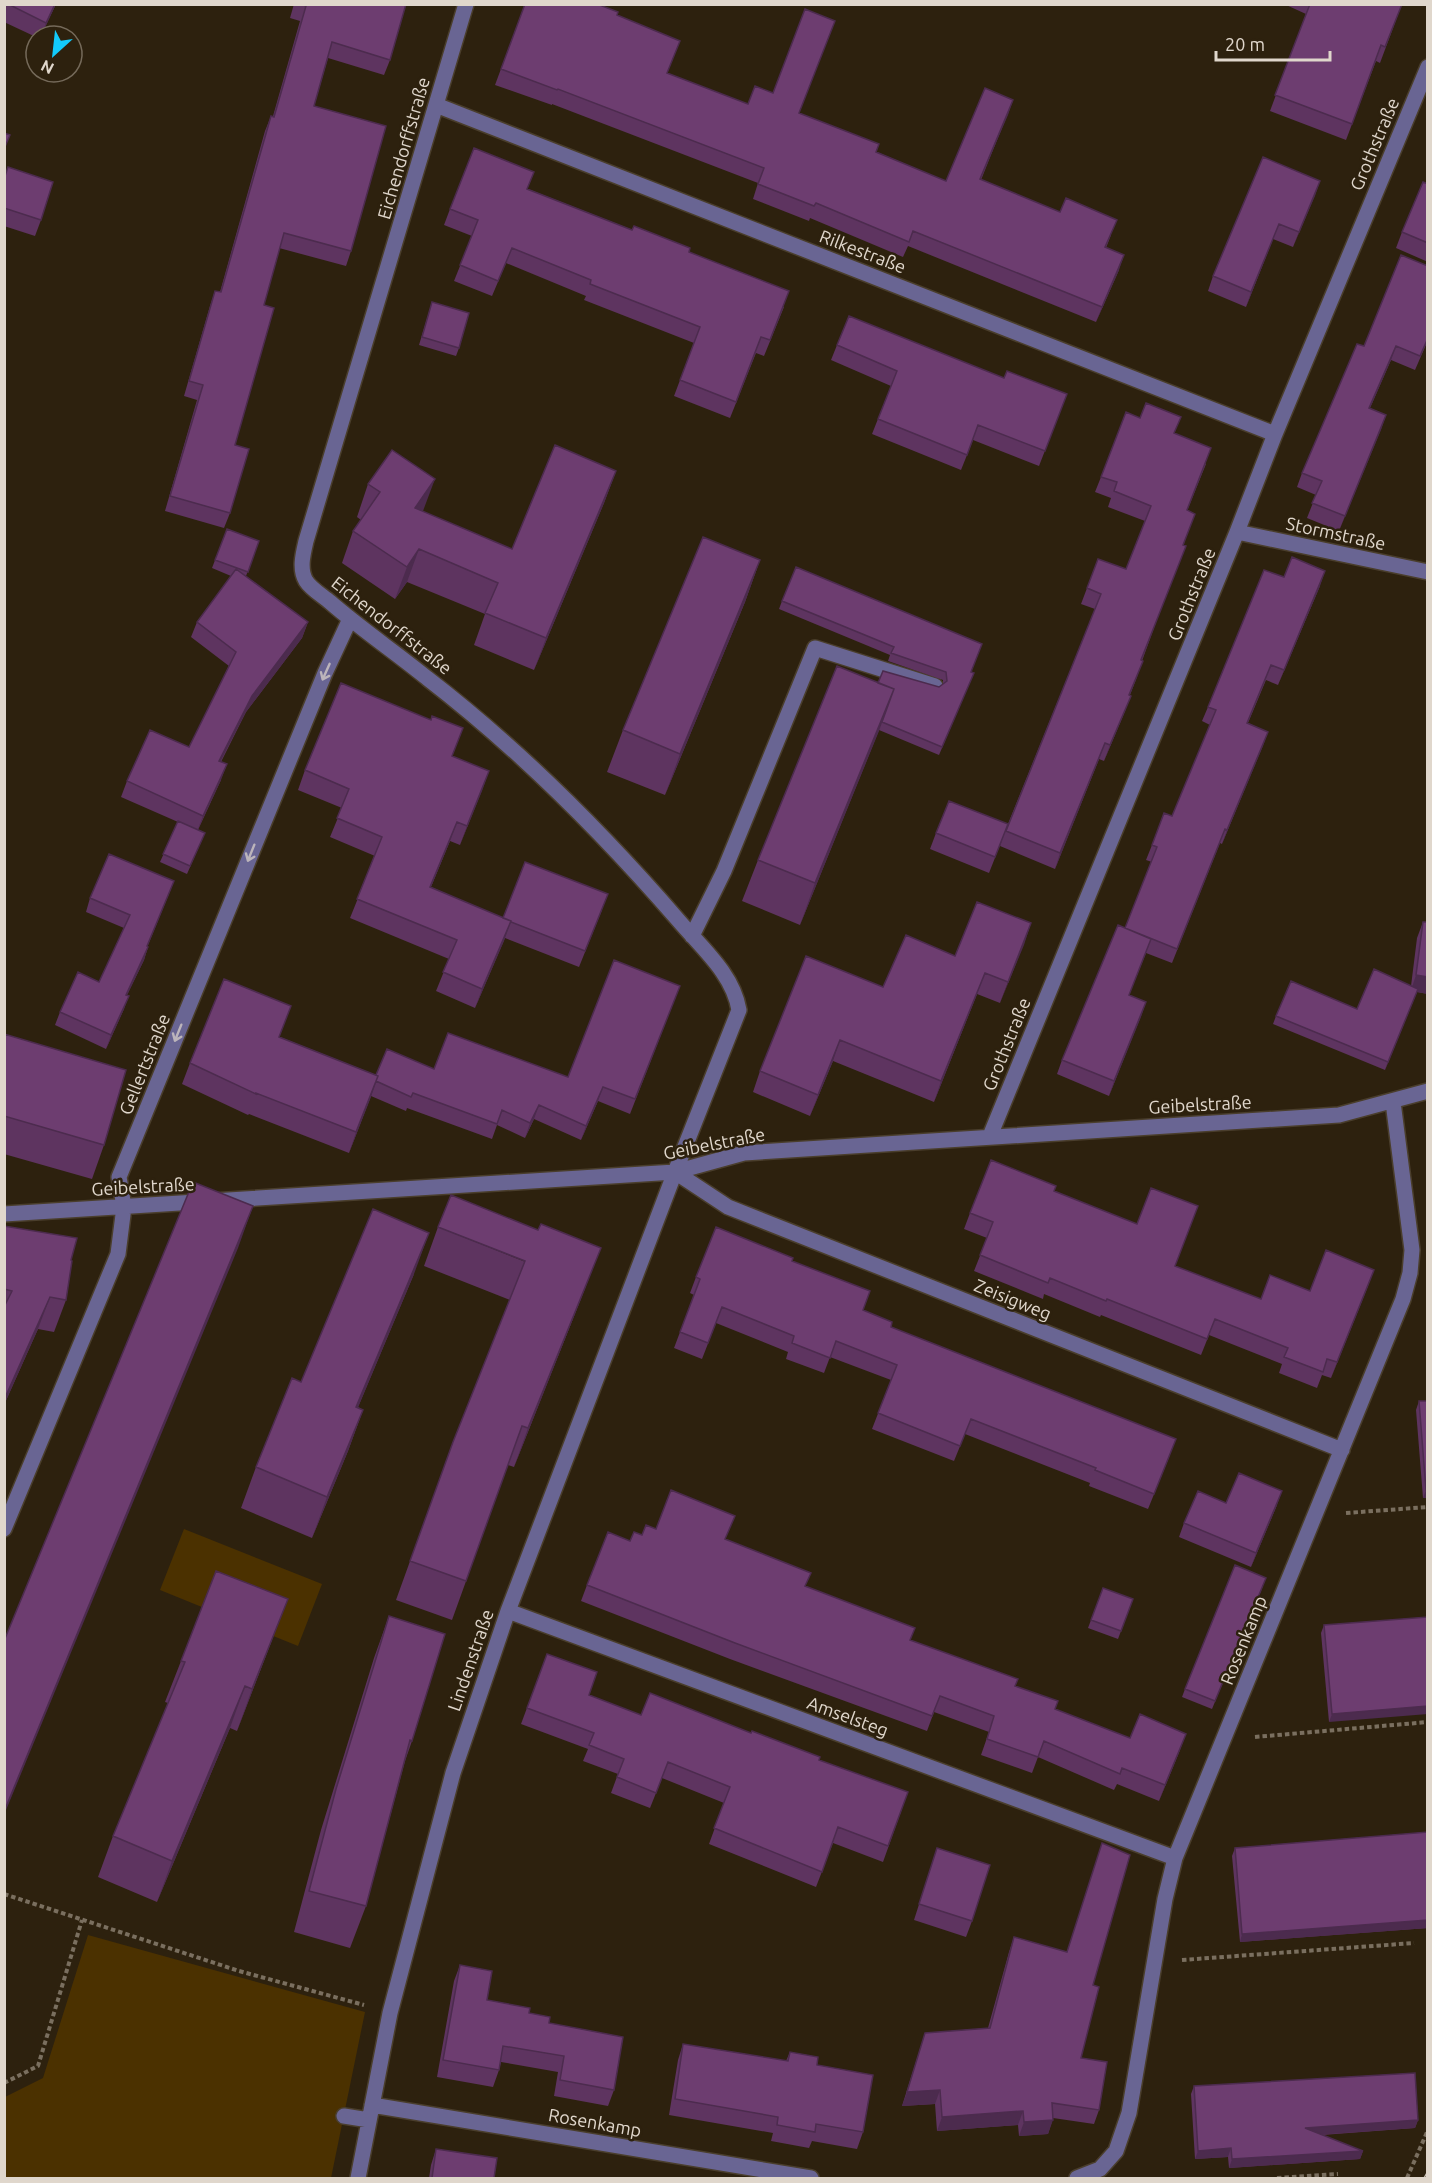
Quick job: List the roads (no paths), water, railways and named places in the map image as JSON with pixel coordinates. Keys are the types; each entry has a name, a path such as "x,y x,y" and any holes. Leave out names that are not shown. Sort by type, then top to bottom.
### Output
{"street":[{"name":"Eichendorffstraße","path":"465,4 302,554 302,568 307,582 350,619 429,679 505,742 615,850 722,970 737,995 739,1010 675,1172"},
{"name":"Grothstraße","path":"990,1136 1275,434 1428,67"},
{"name":"Rilkestraße","path":"436,105 1275,434"},
{"name":"Stormstraße","path":"1237,532 1428,572"},
{"name":"Gellertstraße","path":"4,1529 118,1254 124,1207 119,1177 325,674 350,619"},
{"path":"692,936 724,871 815,648 935,686"},
{"name":"Geibelstraße","path":"4,1214 675,1172 744,1153 1339,1115 1428,1091"},
{"name":"Rosenkamp","path":"1077,2178 1100,2169 1116,2151 1129,2113 1165,1899 1175,1858 1403,1299 1410,1273 1412,1250 1393,1102"},
{"name":"Zeisigweg","path":"675,1172 728,1207 1342,1450"},
{"name":"Lindenstraße","path":"358,2178 390,2013 453,1773 508,1611 675,1172"},
{"name":"Amselsteg","path":"508,1611 1175,1858"},
{"name":"Rosenkamp","path":"344,2116 371,2112 811,2178"}],"tram line":[{"path":"1424,2178 1428,2171"}]}
